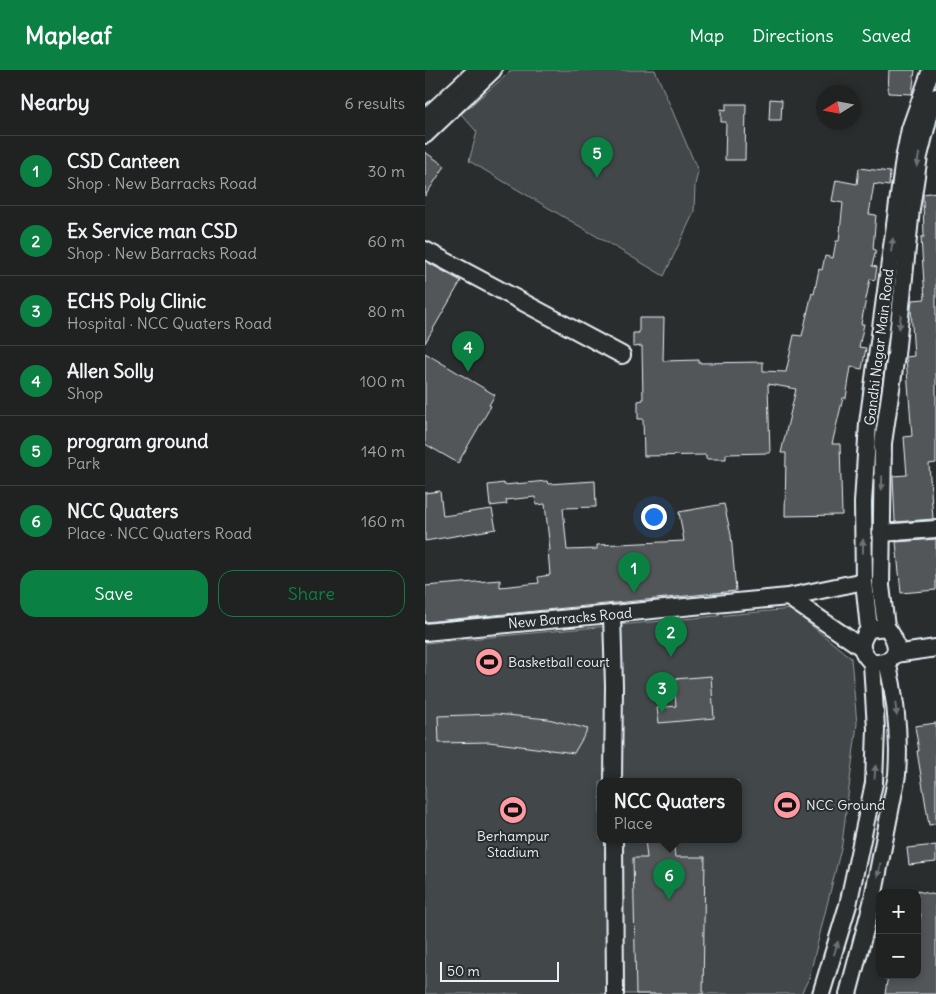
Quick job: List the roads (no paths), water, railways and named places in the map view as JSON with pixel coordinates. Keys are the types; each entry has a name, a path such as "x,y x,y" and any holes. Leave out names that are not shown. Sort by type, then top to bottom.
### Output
{"street":[{"path":"425,118 477,70"},
{"path":"425,135 493,70"},
{"name":"Gandhi Nagar Main Road","path":"869,629 864,581 863,503 868,424 904,159 910,129 931,70"},
{"name":"Gandhi Nagar Main Road","path":"886,627 881,586 883,443 896,355 911,209 919,156 930,112 936,97"},
{"path":"425,250 622,355"},
{"path":"881,533 936,529"},
{"name":"New Barracks Road","path":"425,632 788,597 864,581"},
{"path":"788,597 861,647 865,656 885,660 936,648"},
{"path":"612,614 614,686 613,778"},
{"path":"821,994 848,905 874,783 876,729 885,660 896,645 892,634 886,627 869,629 863,637 861,647"},
{"path":"848,994 872,903 897,775 897,724 893,685 885,660"},
{"path":"614,843 615,994"}],"place":[{"name":"program ground","path":"597,178"},
{"name":"Allen Solly","path":"468,372"},
{"name":"CSD Canteen","path":"634,593"},
{"name":"Ex Service man CSD","path":"671,657"},
{"name":"Basketball court","path":"489,662"},
{"name":"ECHS Poly Clinic","path":"662,713"},
{"name":"NCC Ground","path":"787,805"},
{"name":"Berhampur Stadium","path":"513,810"},
{"name":"NCC Quaters","path":"669,900"}]}
